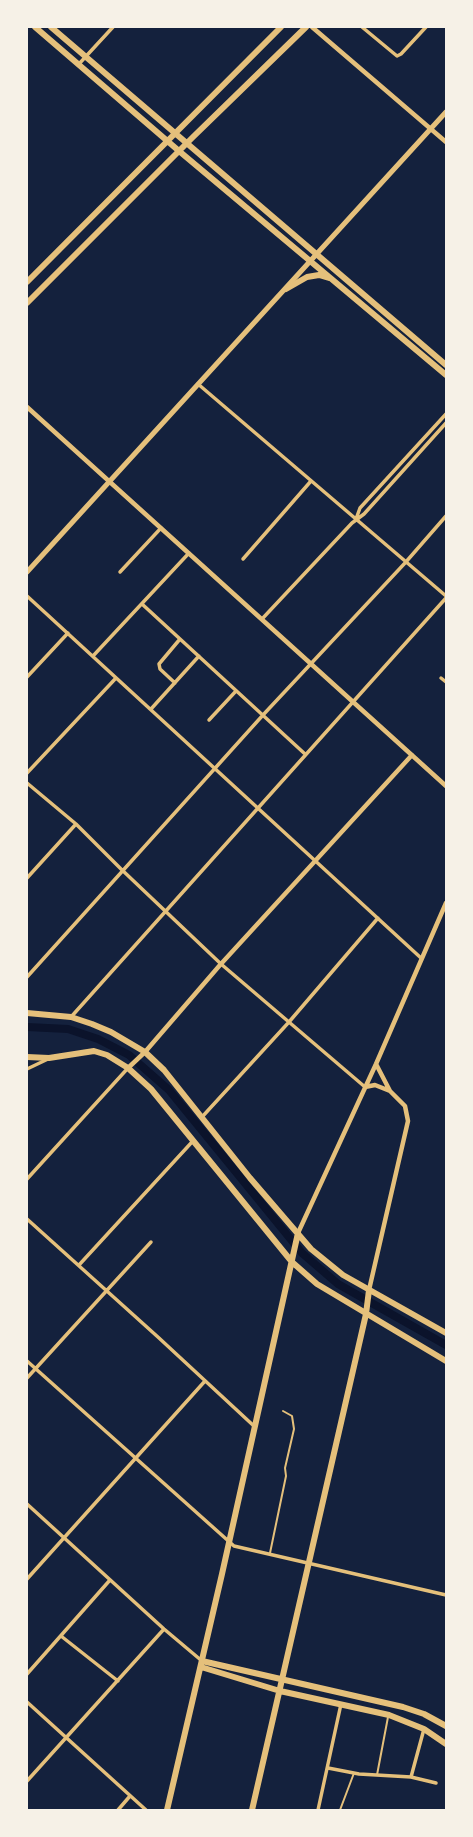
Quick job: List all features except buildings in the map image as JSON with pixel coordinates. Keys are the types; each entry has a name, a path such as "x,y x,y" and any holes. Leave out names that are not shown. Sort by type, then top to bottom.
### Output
{"main road":[{"path":"35,27 167,141 446,375"},
{"path":"51,27 174,134 446,365"},
{"path":"27,282 281,27"},
{"path":"27,303 186,144 306,27"},
{"path":"27,572 446,112"},
{"path":"286,289 307,277 325,276 333,280"},
{"path":"27,1013 71,1017 112,1032 164,1070 254,1183 311,1249 339,1272 446,1333"},
{"path":"27,1057 49,1058 94,1051 107,1055 130,1066 292,1262 317,1284 446,1361"},
{"path":"167,1810 298,1233"},
{"path":"252,1810 366,1314 369,1290"},
{"path":"201,1664 283,1680 403,1707 424,1714 446,1726"},
{"path":"201,1664 280,1691 389,1715 424,1729 446,1744"}],"street":[{"path":"58,27 60,34"},
{"path":"78,64 113,27"},
{"path":"312,27 446,142"},
{"path":"362,27 397,56 401,54 426,27"},
{"path":"71,1017 446,597 197,384"},
{"path":"27,407 446,786"},
{"path":"356,520 359,510 446,414"},
{"path":"262,619 356,520 364,514 446,423"},
{"path":"243,559 311,481"},
{"path":"27,977 310,663 405,563 446,516"},
{"path":"120,572 161,528"},
{"path":"93,656 189,553"},
{"path":"27,596 421,958"},
{"path":"142,604 305,754"},
{"path":"27,677 68,633"},
{"path":"175,683 160,669 159,664 180,639"},
{"path":"151,709 200,656"},
{"path":"27,773 116,678"},
{"path":"441,678 446,682"},
{"path":"209,720 236,691"},
{"path":"27,1179 130,1066 143,1054 221,964 412,755"},
{"path":"27,783 76,824 221,964 365,1087"},
{"path":"27,878 76,824"},
{"path":"298,1233 376,1064 421,958 446,904"},
{"path":"202,1117 289,1022 378,918"},
{"path":"27,1069 49,1058"},
{"path":"369,1290 408,1121 405,1106 390,1091 376,1064"},
{"path":"365,1087 376,1085 390,1091"},
{"path":"80,1265 192,1142"},
{"path":"27,1219 80,1265 255,1427"},
{"path":"27,1378 151,1242"},
{"path":"27,1362 234,1546 446,1595"},
{"path":"27,1579 205,1382"},
{"path":"27,1504 201,1664"},
{"path":"27,1674 110,1580"},
{"path":"27,1781 118,1682 164,1629"},
{"path":"61,1636 118,1682"},
{"path":"27,1702 146,1810"},
{"path":"318,1810 341,1704"},
{"path":"411,1777 424,1729"},
{"path":"328,1768 354,1773 411,1777 436,1783"},
{"path":"118,1810 130,1796"}],"lane":[{"path":"270,1554 286,1481 286,1474 284,1472 294,1429 292,1416 283,1411"},
{"path":"377,1775 389,1715"},
{"path":"340,1810 354,1773"}],"waterway":[{"path":"27,1027 68,1029 98,1039 129,1055 169,1090 302,1253 338,1284 446,1345"}]}
